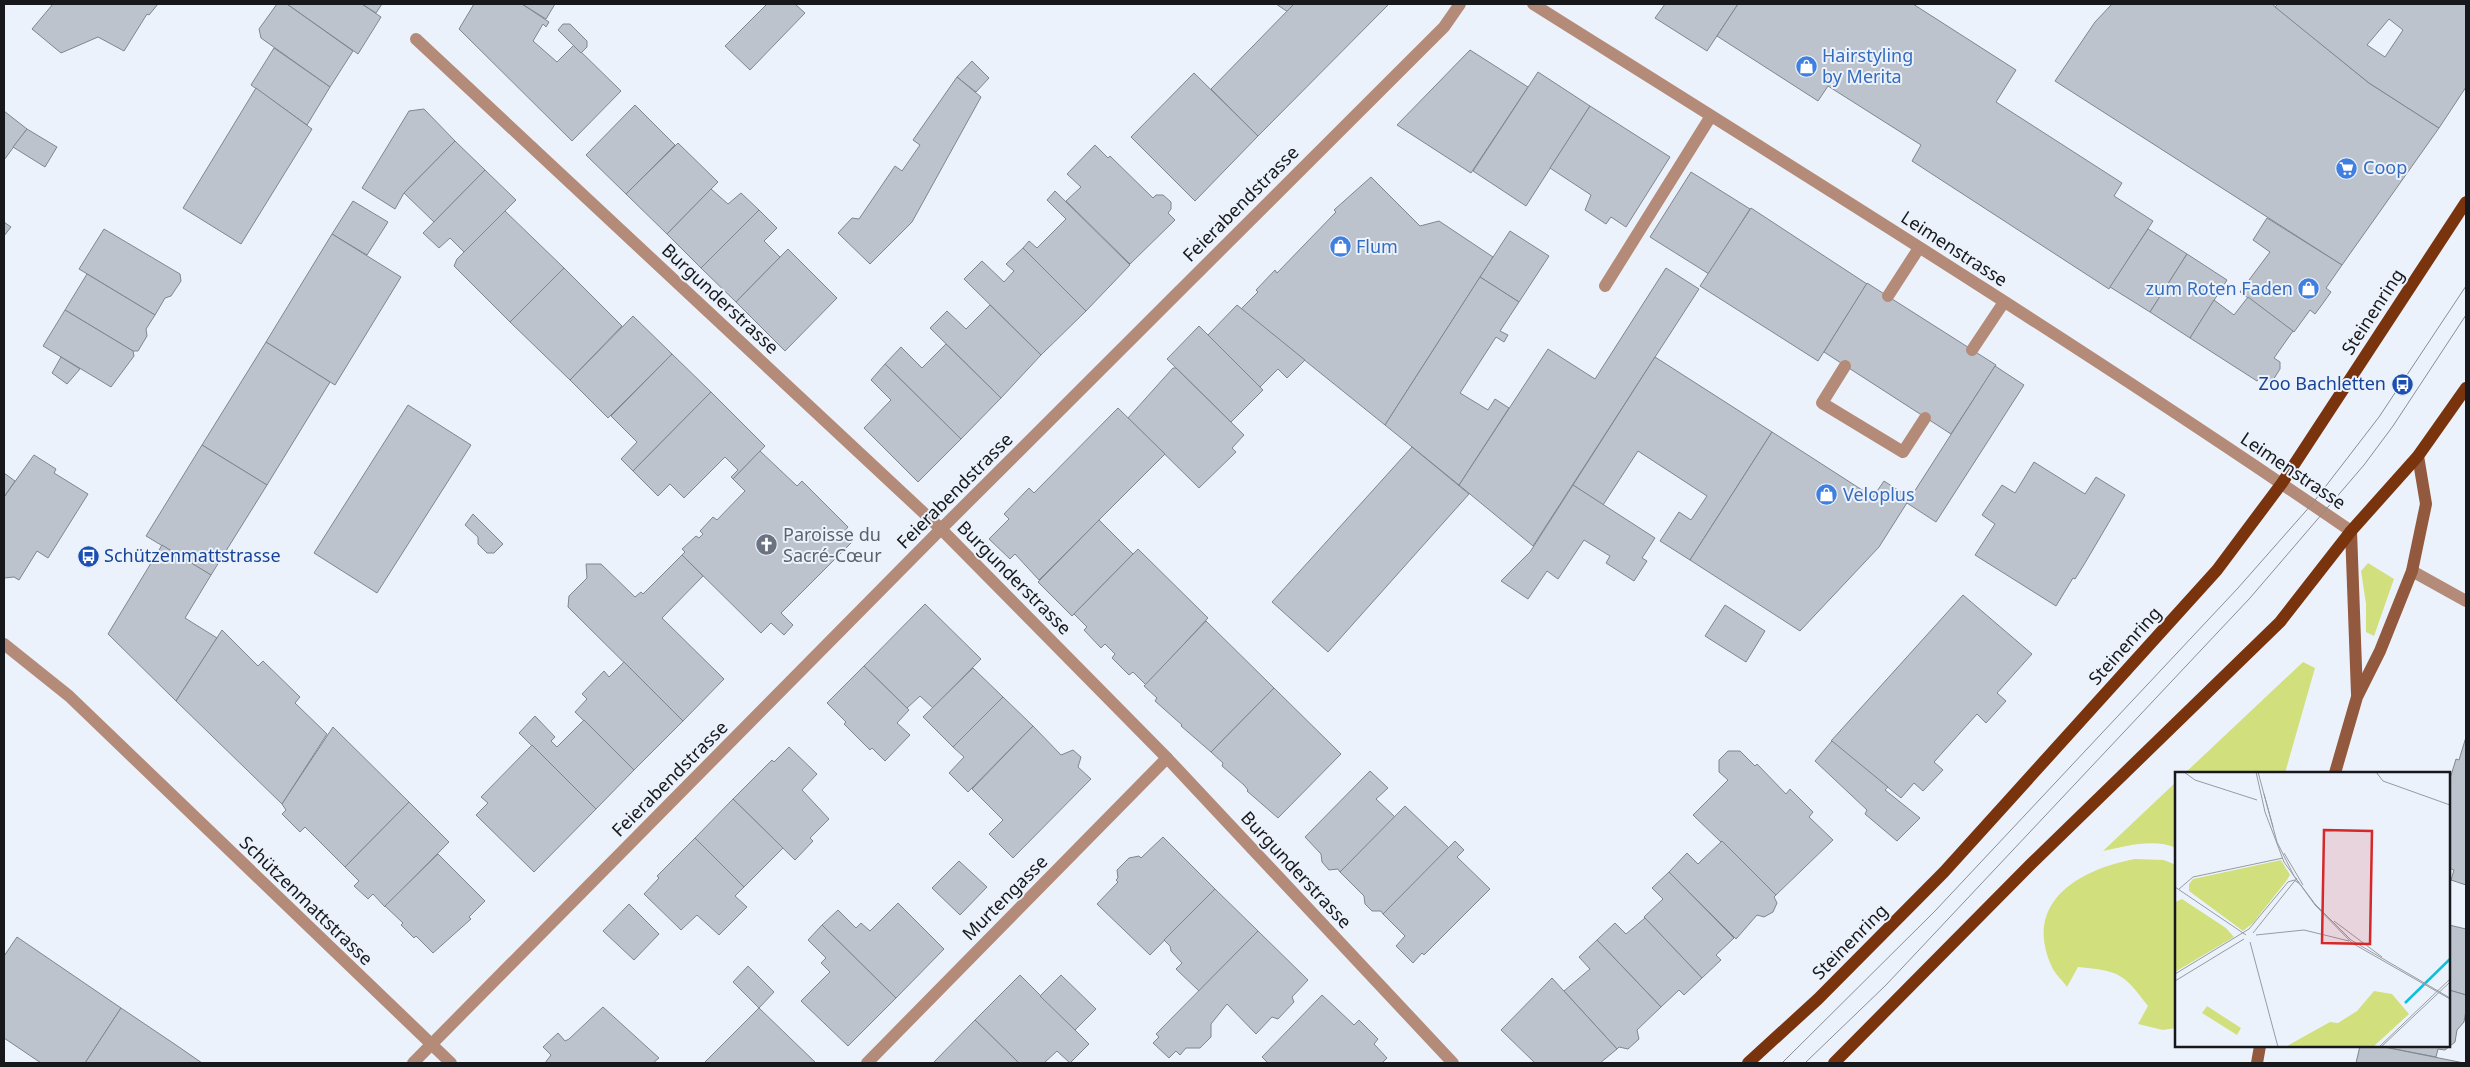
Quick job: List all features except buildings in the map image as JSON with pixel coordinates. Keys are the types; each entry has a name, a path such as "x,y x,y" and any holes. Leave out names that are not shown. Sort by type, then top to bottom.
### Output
{"main road":[{"name":"Steinenring","path":"1748,1063 1818,999 1944,872 2218,570 2282,483 2466,202"},
{"path":"1834,1063 2072,824 2280,622 2351,531 2418,456 2466,388"}],"street":[{"name":"Feierabendstrasse","path":"413,1063 432,1046 941,529 1444,26 1460,4"},
{"name":"Leimenstrasse","path":"1533,4 2004,302 2282,483 2351,531"},
{"name":"Burgunderstrasse","path":"416,39 941,529 1167,758 1453,1063"},
{"path":"1605,286 1711,116"},
{"path":"1888,296 1919,248"},
{"path":"1972,350 2004,302"},
{"path":"1845,366 1822,403 1902,452 1925,418"},
{"path":"2335,772 2357,697 2380,651 2412,571 2426,504 2418,456"},
{"path":"2351,531 2357,697"},
{"path":"2412,571 2466,601"},
{"name":"Schützenmattstrasse","path":"4,644 69,696 451,1063"},
{"name":"Murtengasse","path":"867,1063 1167,758"},
{"path":"2257,1063 2260,1047"}],"green space":[{"path":"2368,563 2394,579 2374,636 2366,632 2366,604 2361,571"},
{"path":"2303,662 2315,668 2285,772 2186,772"},
{"path":"2175,783 2175,848 2149,843 2103,851"},
{"path":"2135,859 2164,860 2175,865 2175,1028 2163,1030 2138,1024 2148,1006 2126,980 2112,972 2078,967 2067,987 2052,968 2044,942 2045,923 2051,906 2062,892 2077,880 2115,864"}],"tram line":[{"path":"1782,1063 1935,911 2238,588 2312,504 2379,417 2466,286"},
{"path":"1805,1063 1886,985 2250,598 2364,465 2393,426 2466,315"}],"place":[{"name":"Hairstyling by Merita","path":"1806,66"},
{"name":"Coop","path":"2347,168"},
{"name":"Flum","path":"1340,247"},
{"name":"zum Roten Faden","path":"2309,289"},
{"name":"Zoo Bachletten","path":"2402,384"},
{"name":"Veloplus","path":"1827,495"},
{"name":"Paroisse du Sacré-Cœur","path":"767,545"},
{"name":"Schützenmattstrasse","path":"88,556"}]}
